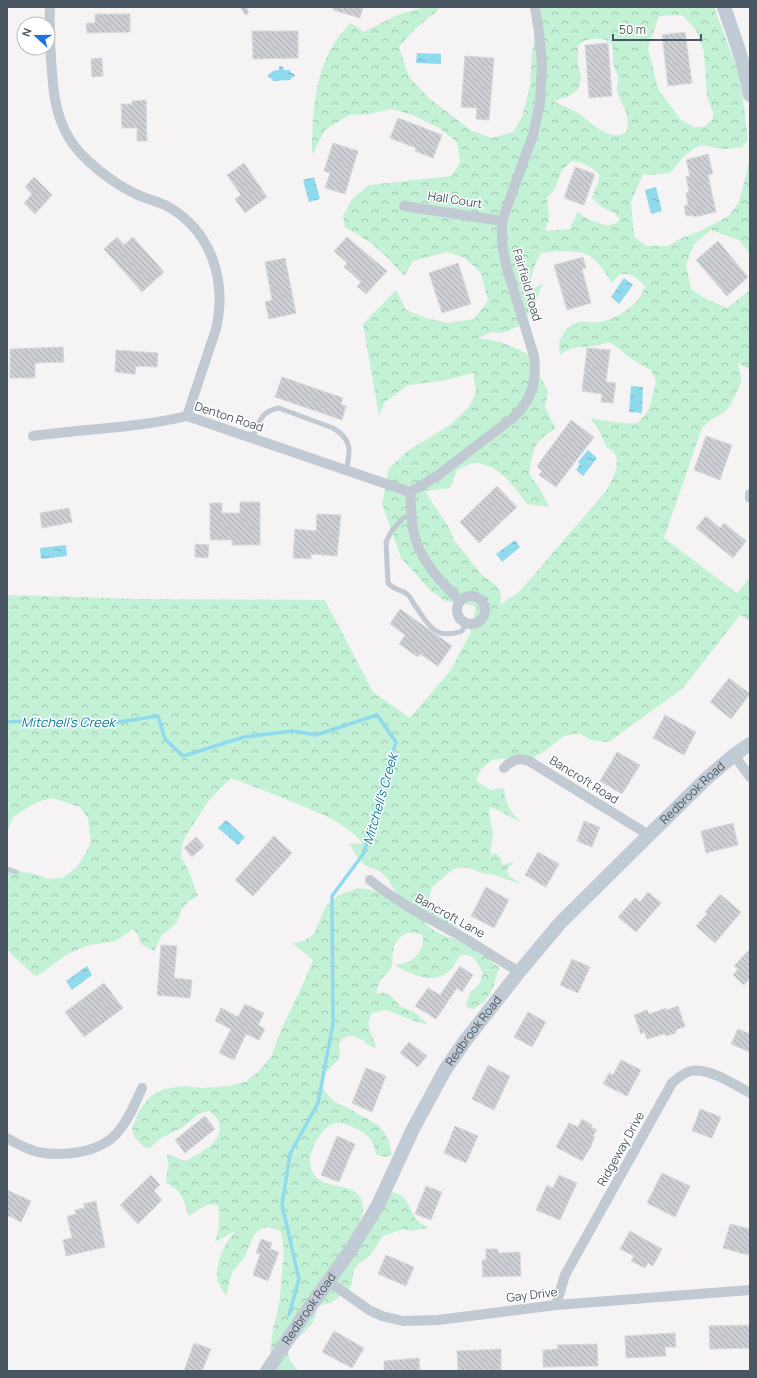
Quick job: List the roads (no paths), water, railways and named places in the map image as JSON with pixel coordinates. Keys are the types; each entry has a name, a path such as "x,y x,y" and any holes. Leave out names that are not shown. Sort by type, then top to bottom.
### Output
{"main road":[{"path":"724,7 748,82 750,95"},
{"name":"Redbrook Road","path":"267,1371 352,1248 378,1205 413,1129 445,1070 519,972 561,922 649,835 707,778 734,755 750,744"}],"street":[{"path":"50,7 49,22 54,96 57,112 70,139 88,160 120,186 166,206 184,218 201,236 214,261 219,280 220,314 187,416"},
{"name":"Fairfield Road","path":"410,492 437,476 514,417 522,409 532,390 536,371 534,356 506,265 502,242 502,221 533,135 540,103 542,65 535,7"},
{"name":"Hall Court","path":"404,206 502,221"},
{"name":"Denton Road","path":"33,436 164,421 187,416 410,492"},
{"path":"410,492 413,531 421,554 431,570 460,601"},
{"path":"468,596 473,596 482,601 485,615 474,624 466,623 462,621 458,614 458,605 460,601 468,596"},
{"path":"734,755 750,777"},
{"name":"Bancroft Road","path":"504,768 511,761 518,758 529,761 649,835"},
{"name":"Bancroft Lane","path":"370,880 404,905 464,938 519,972"},
{"name":"Ridgeway Drive","path":"556,1305 565,1275 672,1083 681,1075 692,1070 708,1072 750,1093"},
{"path":"7,1138 20,1146 38,1152 63,1154 87,1151 100,1146 115,1135 123,1126 142,1088"},
{"name":"Gay Drive","path":"328,1281 369,1310 382,1316 403,1321 438,1320 556,1305 750,1290"}],"lane":[{"path":"243,7 246,12"},
{"path":"252,438 263,415 270,410 279,408 341,432 346,439 350,452 346,470"},
{"path":"412,514 403,518 391,532 386,542 388,583 392,588 407,593 431,629 442,634 453,634 462,631 466,623"},
{"path":"7,869 16,872"}],"water":[{"path":"417,53 441,54 441,64 416,63"},
{"path":"281,66 284,70 290,70 290,72 294,74 295,76 291,78 291,80 273,81 268,77 268,75 273,71 279,70 279,67"},
{"path":"314,177 320,199 309,202 303,180"},
{"path":"656,187 662,211 651,214 645,190"},
{"path":"624,278 633,285 619,304 611,297"},
{"path":"631,386 643,387 642,413 629,412"},
{"path":"588,450 597,458 583,476 576,470 580,464 578,462"},
{"path":"515,540 520,547 502,562 496,554"},
{"path":"66,545 67,556 41,559 40,548"},
{"path":"226,820 245,837 238,845 218,828"},
{"path":"87,966 92,975 72,990 66,981"}],"waterway":[{"name":"Mitchell's Creek","path":"7,722 119,722 158,716 165,739 183,756 244,737 293,731 316,735 377,715 396,742 384,778 364,853 332,896 333,1024 318,1103 290,1154 282,1205 299,1279 289,1315"}]}
